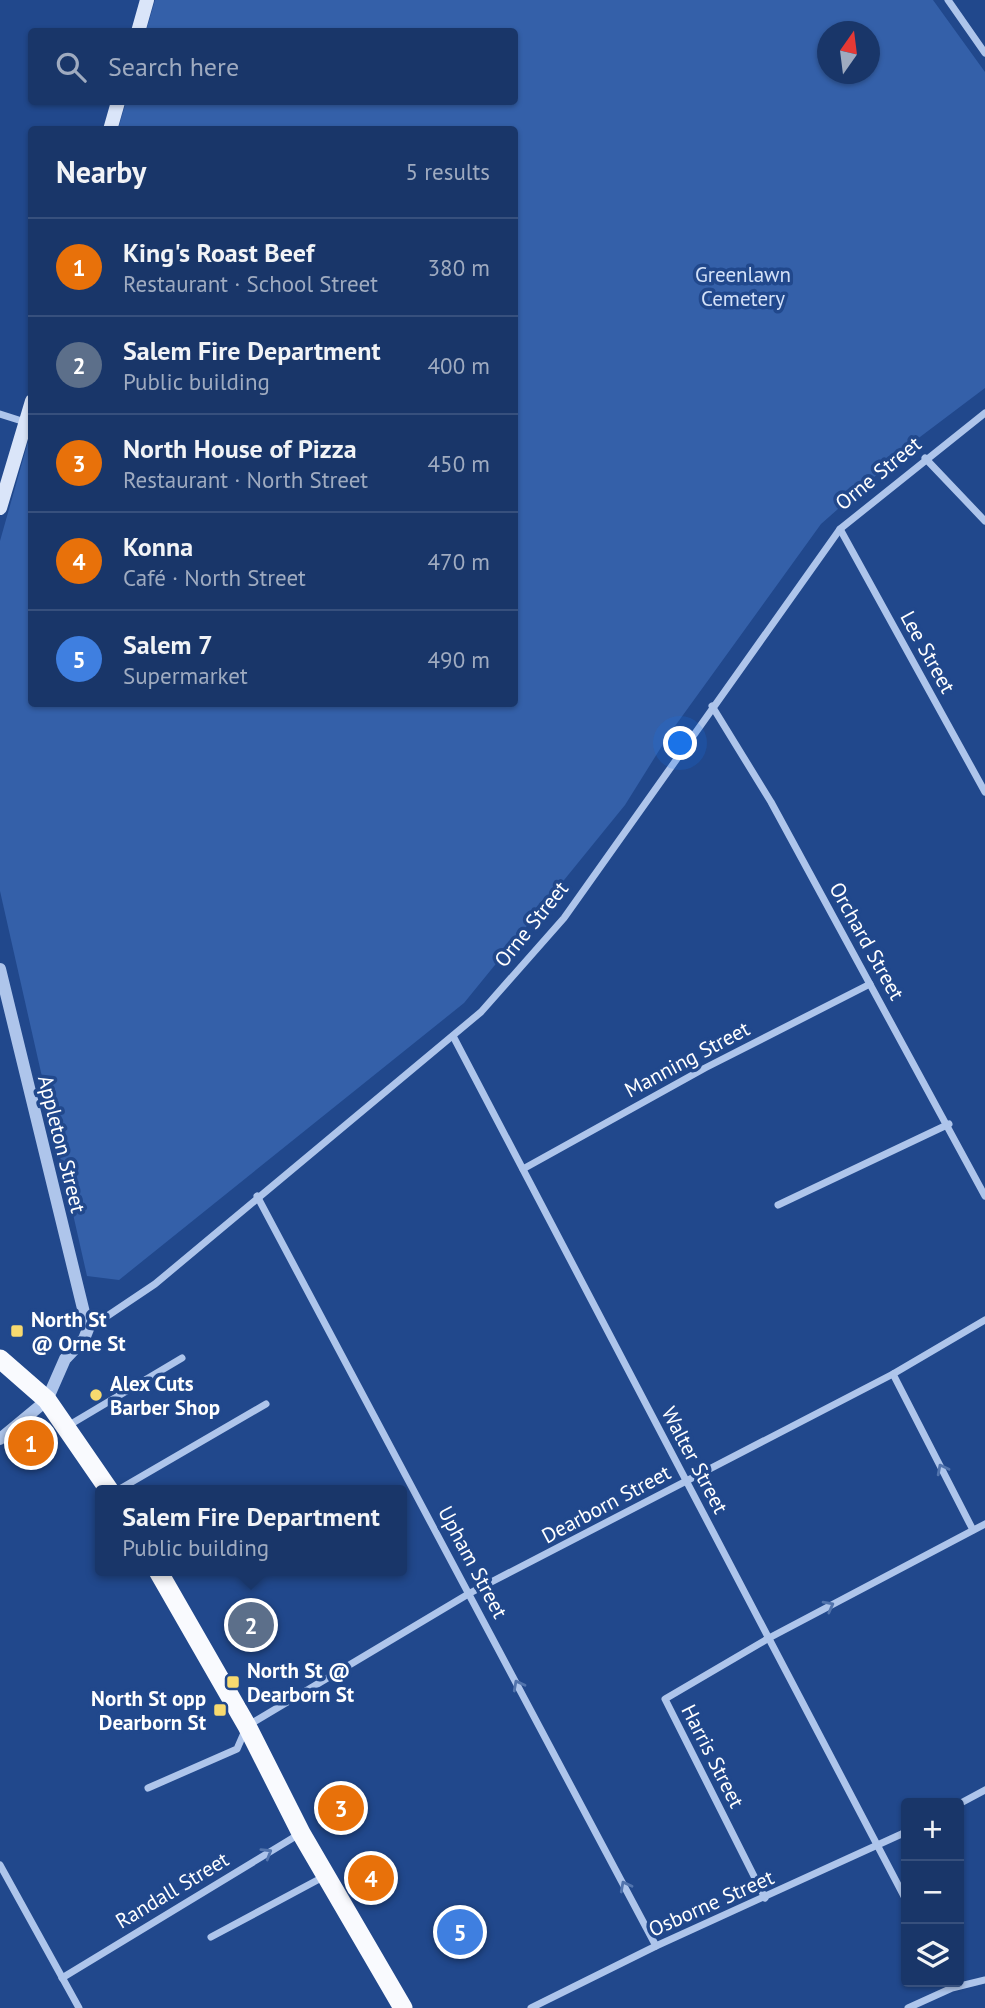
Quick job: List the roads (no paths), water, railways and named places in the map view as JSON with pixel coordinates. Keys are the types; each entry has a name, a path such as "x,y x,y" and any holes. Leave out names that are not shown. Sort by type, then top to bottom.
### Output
{"highway":[{"path":"0,1359 47,1400 106,1485"},
{"path":"161,1576 247,1726 301,1833 403,2008"}],"main road":[{"path":"139,28 148,0"},
{"path":"111,126 117,105"},
{"path":"0,508 28,413"}],"street":[{"path":"948,0 985,53"},
{"name":"Orne Street","path":"47,1400 65,1359 84,1339 88,1329 155,1284 257,1196 453,1036 517,974 564,918 839,529 985,413"},
{"path":"0,414 25,422"},
{"path":"925,458 985,521"},
{"name":"Lee Street","path":"839,529 985,792"},
{"name":"Orchard Street","path":"712,706 771,802 949,1124 985,1196"},
{"name":"Appleton Street","path":"0,969 88,1329"},
{"name":"Manning Street","path":"523,1169 705,1068 870,984"},
{"name":"Walter Street","path":"453,1036 901,1891"},
{"path":"778,1205 949,1124"},
{"name":"Upham Street","path":"257,1196 656,1946"},
{"name":"Dearborn Street","path":"247,1726 470,1593 892,1374 985,1320"},
{"path":"65,1427 182,1358"},
{"path":"892,1374 973,1530"},
{"path":"0,1439 47,1400"},
{"path":"127,1485 266,1404"},
{"path":"769,1638 985,1524"},
{"name":"Harris Street","path":"765,1898 665,1699 769,1638"},
{"path":"148,1787 237,1749 247,1726"},
{"path":"964,1801 985,1790"},
{"name":"Randall Street","path":"62,1978 301,1833"},
{"name":"Osborne Street","path":"531,2008 656,1946 901,1835"},
{"path":"0,1864 79,2008"},
{"path":"211,1937 327,1875"},
{"path":"964,1983 985,1980"},
{"path":"908,2008 946,1987"}],"place":[{"name":"North St @ Orne St","path":"17,1331"},
{"name":"Alex Cuts Barber Shop","path":"96,1395"},
{"name":"King's Roast Beef","path":"31,1443"},
{"name":"Salem Fire Department","path":"251,1625"},
{"name":"North St @ Dearborn St","path":"233,1682"},
{"name":"North St opp Dearborn St","path":"220,1710"},
{"name":"North House of Pizza","path":"341,1808"},
{"name":"Konna","path":"371,1878"},
{"name":"Salem 7","path":"460,1932"}],"park label":[{"name":"Greenlawn Cemetery","path":"743,286"}]}
